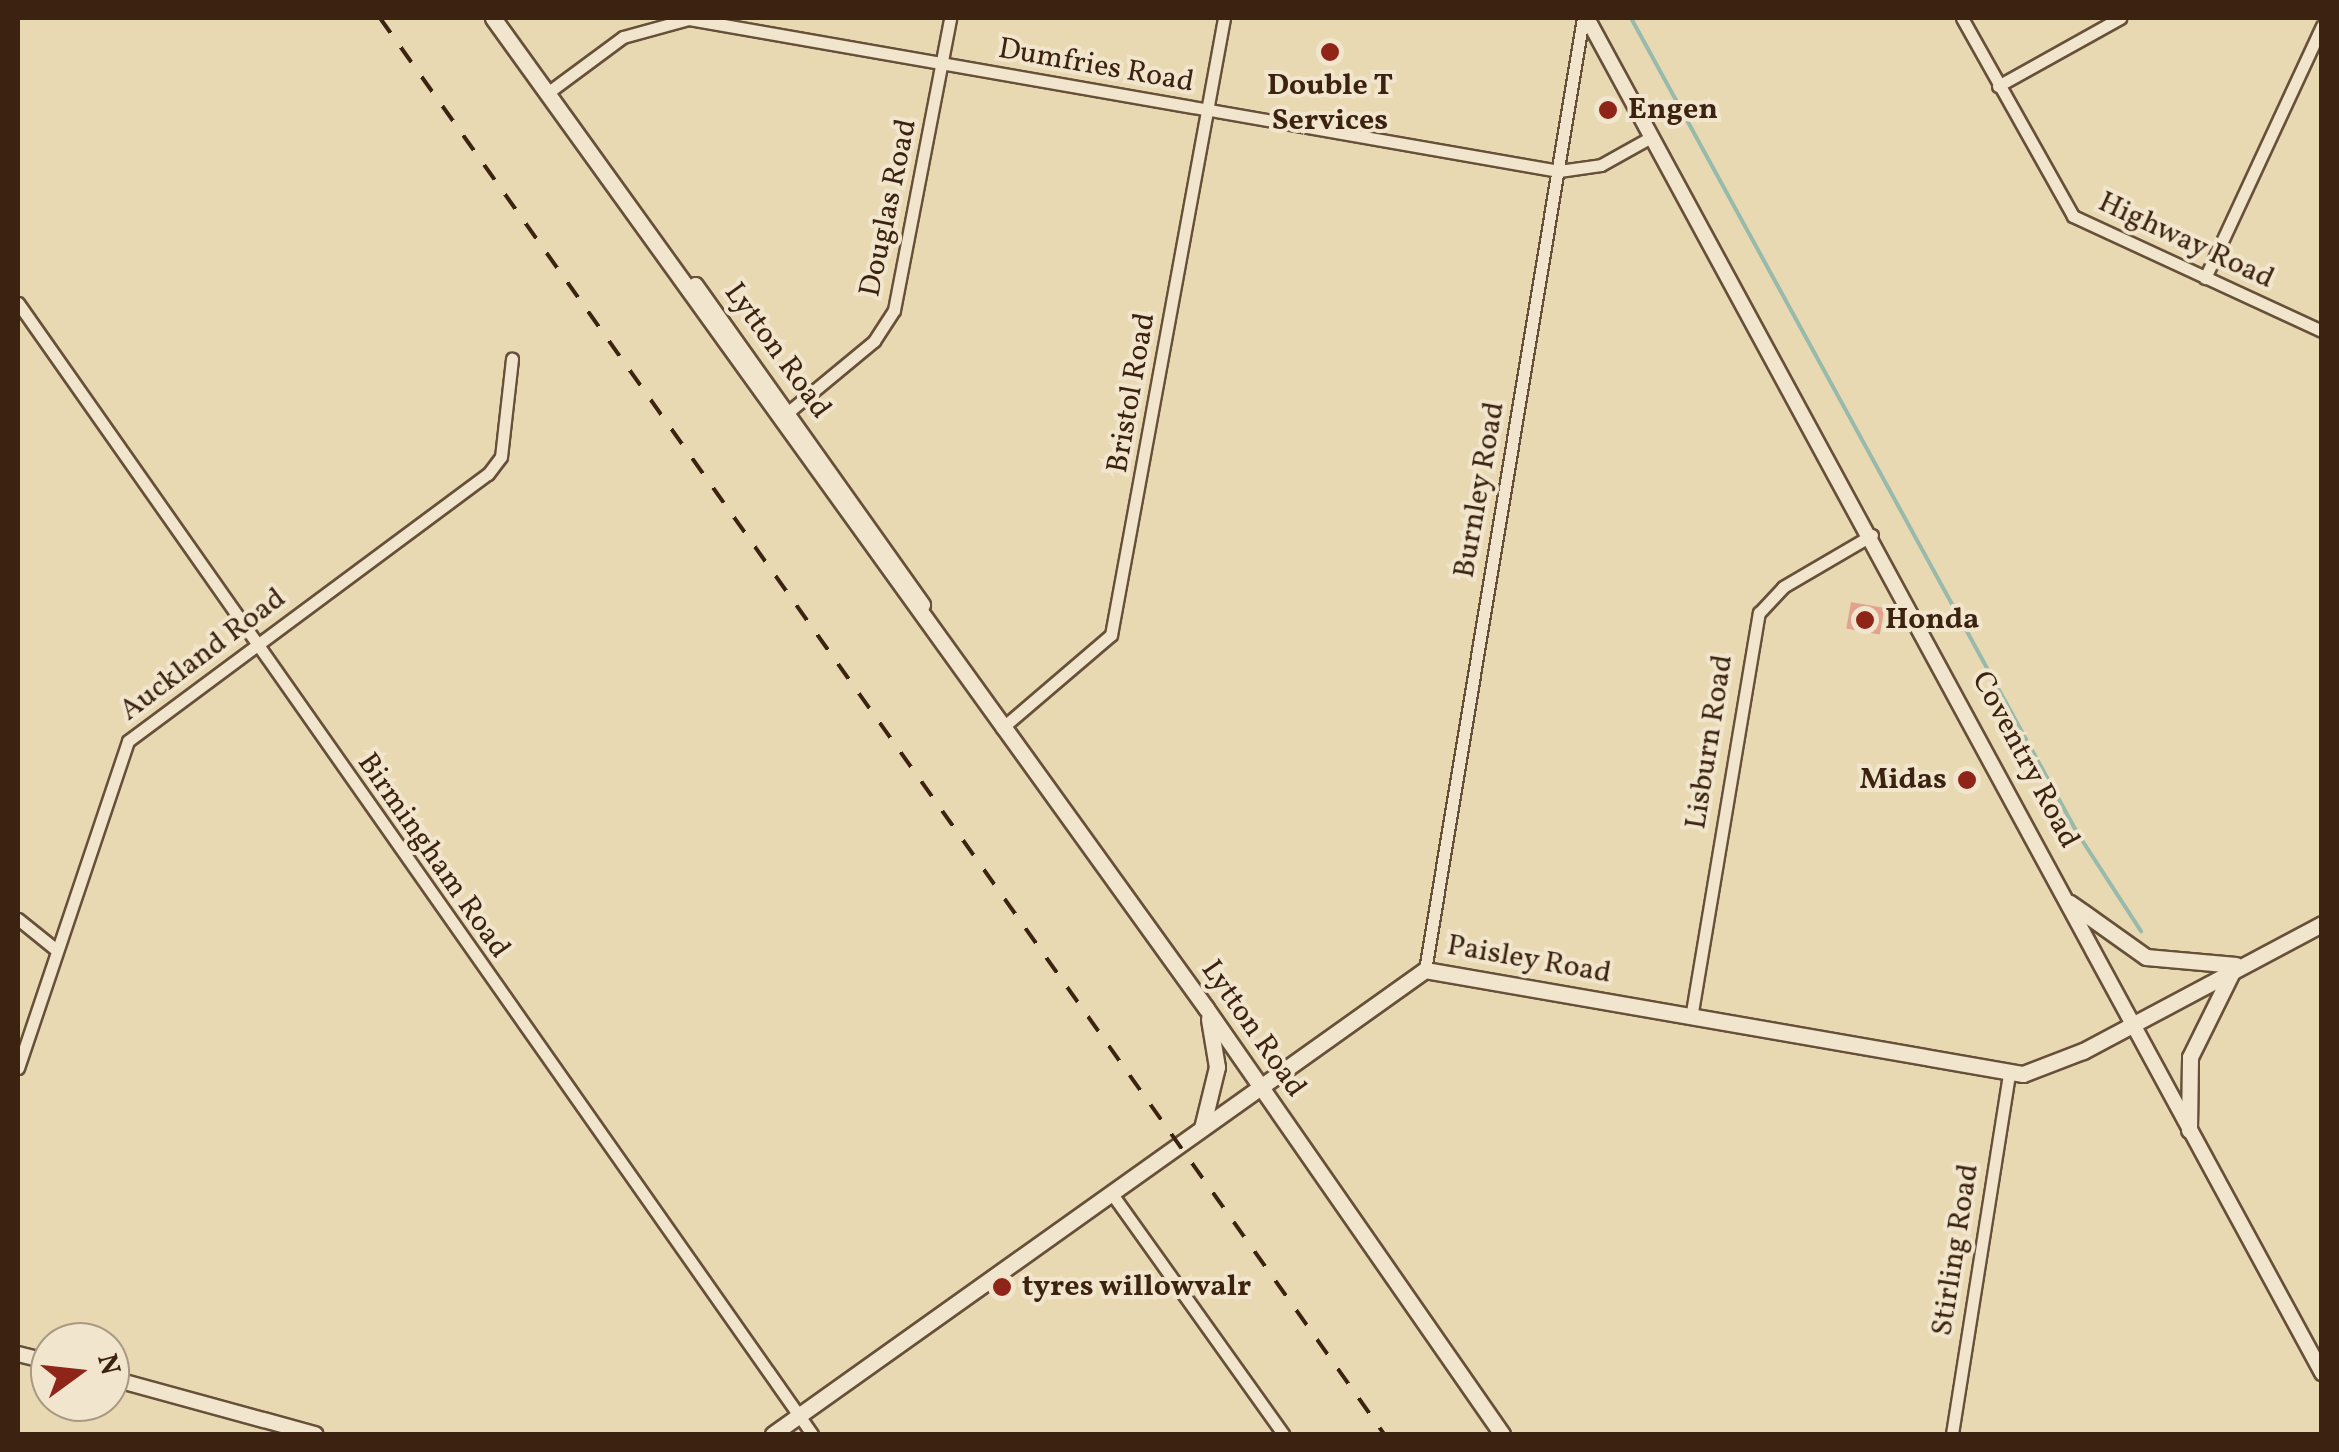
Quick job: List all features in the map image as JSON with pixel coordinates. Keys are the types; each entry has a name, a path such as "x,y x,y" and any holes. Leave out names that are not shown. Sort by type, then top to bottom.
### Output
{"main road":[{"name":"Lytton Road","path":"492,18 783,416 953,660 1206,1008 1502,1434"},
{"path":"2070,903 2146,957 2236,965 2190,1057 2190,1130"},
{"name":"Paisley Road","path":"773,1434 1425,970 2009,1074 2047,1069 2236,965 2322,924"},
{"path":"1200,1132 1217,1067 1206,1008"}],"street":[{"name":"Douglas Road","path":"783,416 874,340 894,310 950,18"},
{"name":"Bristol Road","path":"1002,728 1111,635 1224,18"},
{"name":"Coventry Road","path":"1585,18 1872,534 2322,1373"},
{"name":"Burnley Road","path":"1425,970 1585,18"},
{"name":"Highway Road","path":"1962,18 2072,216 2322,331"},
{"path":"1998,86 2120,18"},
{"name":"Dumfries Road","path":"546,94 623,37 689,19 1559,171 1601,165 1651,137"},
{"path":"2205,278 2322,26"},
{"name":"Birmingham Road","path":"18,303 255,648 812,1434"},
{"name":"Auckland Road","path":"18,1068 54,948 128,741 488,474 502,457 512,359"},
{"name":"Lisburn Road","path":"1690,1018 1759,613 1783,587 1872,534"},
{"path":"18,919 54,948"},
{"name":"Stirling Road","path":"1952,1434 2009,1074"},
{"path":"1112,1194 1283,1434"},
{"path":"130,1383 315,1434"}],"building":[{"name":"Honda","path":"1851,602 1884,608 1880,634 1846,629"}],"waterway":[{"path":"1631,18 2078,834 2141,931"}],"railway":[{"path":"380,18 1384,1434"}],"place":[{"name":"Double T Services","path":"1330,52"},
{"name":"Engen","path":"1608,110"},
{"name":"Honda","path":"1865,620"},
{"name":"Midas","path":"1967,780"},
{"name":"tyres willowvalr","path":"1002,1287"}]}
